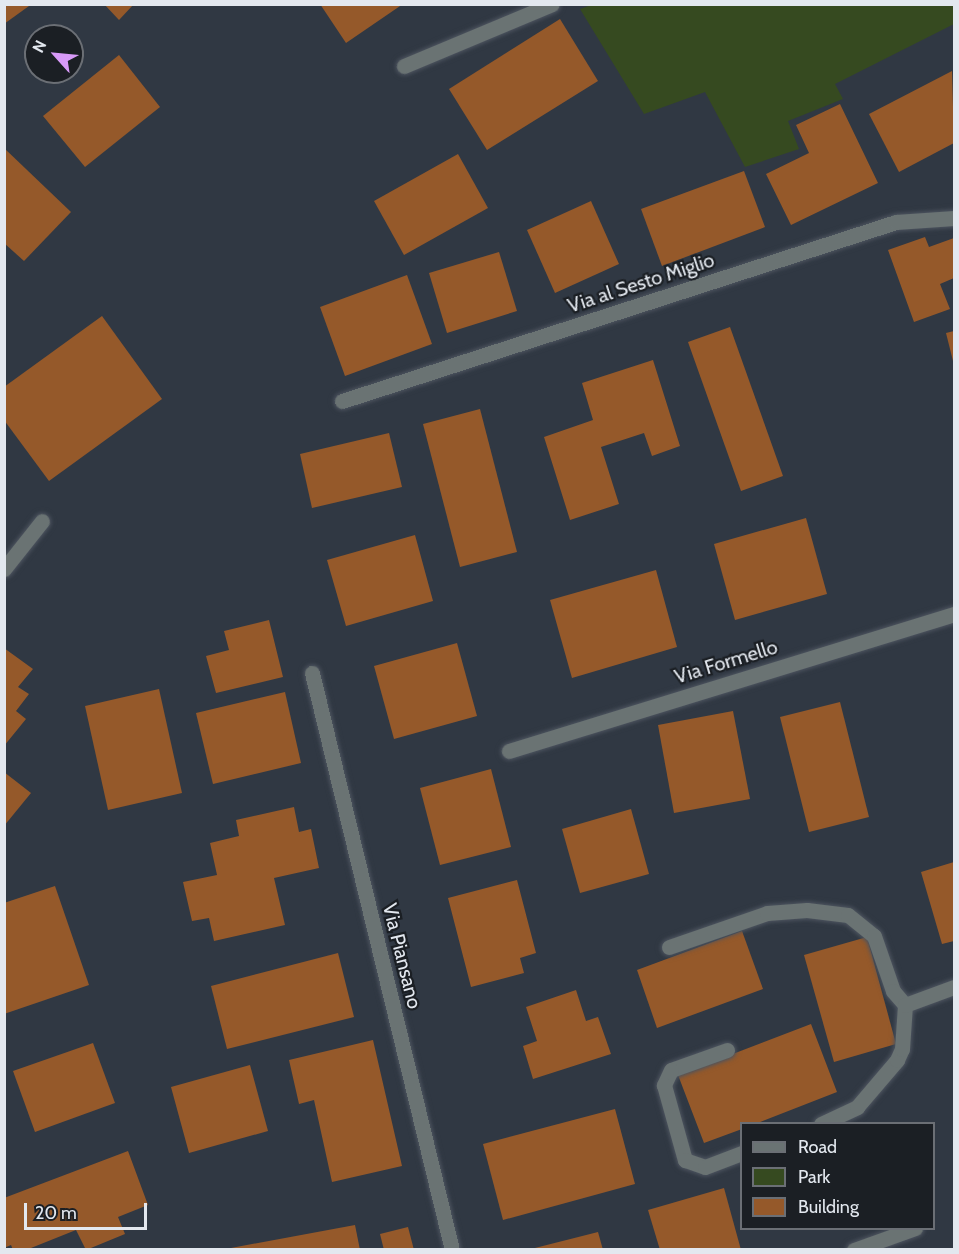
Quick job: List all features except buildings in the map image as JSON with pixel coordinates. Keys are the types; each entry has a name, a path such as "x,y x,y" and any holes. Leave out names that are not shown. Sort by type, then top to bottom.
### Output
{"street":[{"path":"404,66 552,4"},
{"name":"Via al Sesto Miglio","path":"342,401 896,222 954,218"},
{"path":"4,569 42,521"},
{"name":"Via Formello","path":"509,751 954,614"},
{"name":"Via Piansano","path":"312,673 452,1250"},
{"path":"669,947 767,913 807,910 848,915 874,936 893,991 905,1005 902,1049 897,1060 857,1107 825,1122"},
{"path":"905,1005 954,987"},
{"path":"727,1050 671,1070 664,1085 685,1160 705,1167 740,1154"},
{"path":"854,1250 909,1230"}],"green space":[{"path":"591,5 954,5 954,24 835,84 843,99 788,121 799,149 745,167 705,92 644,114 580,9"}]}
